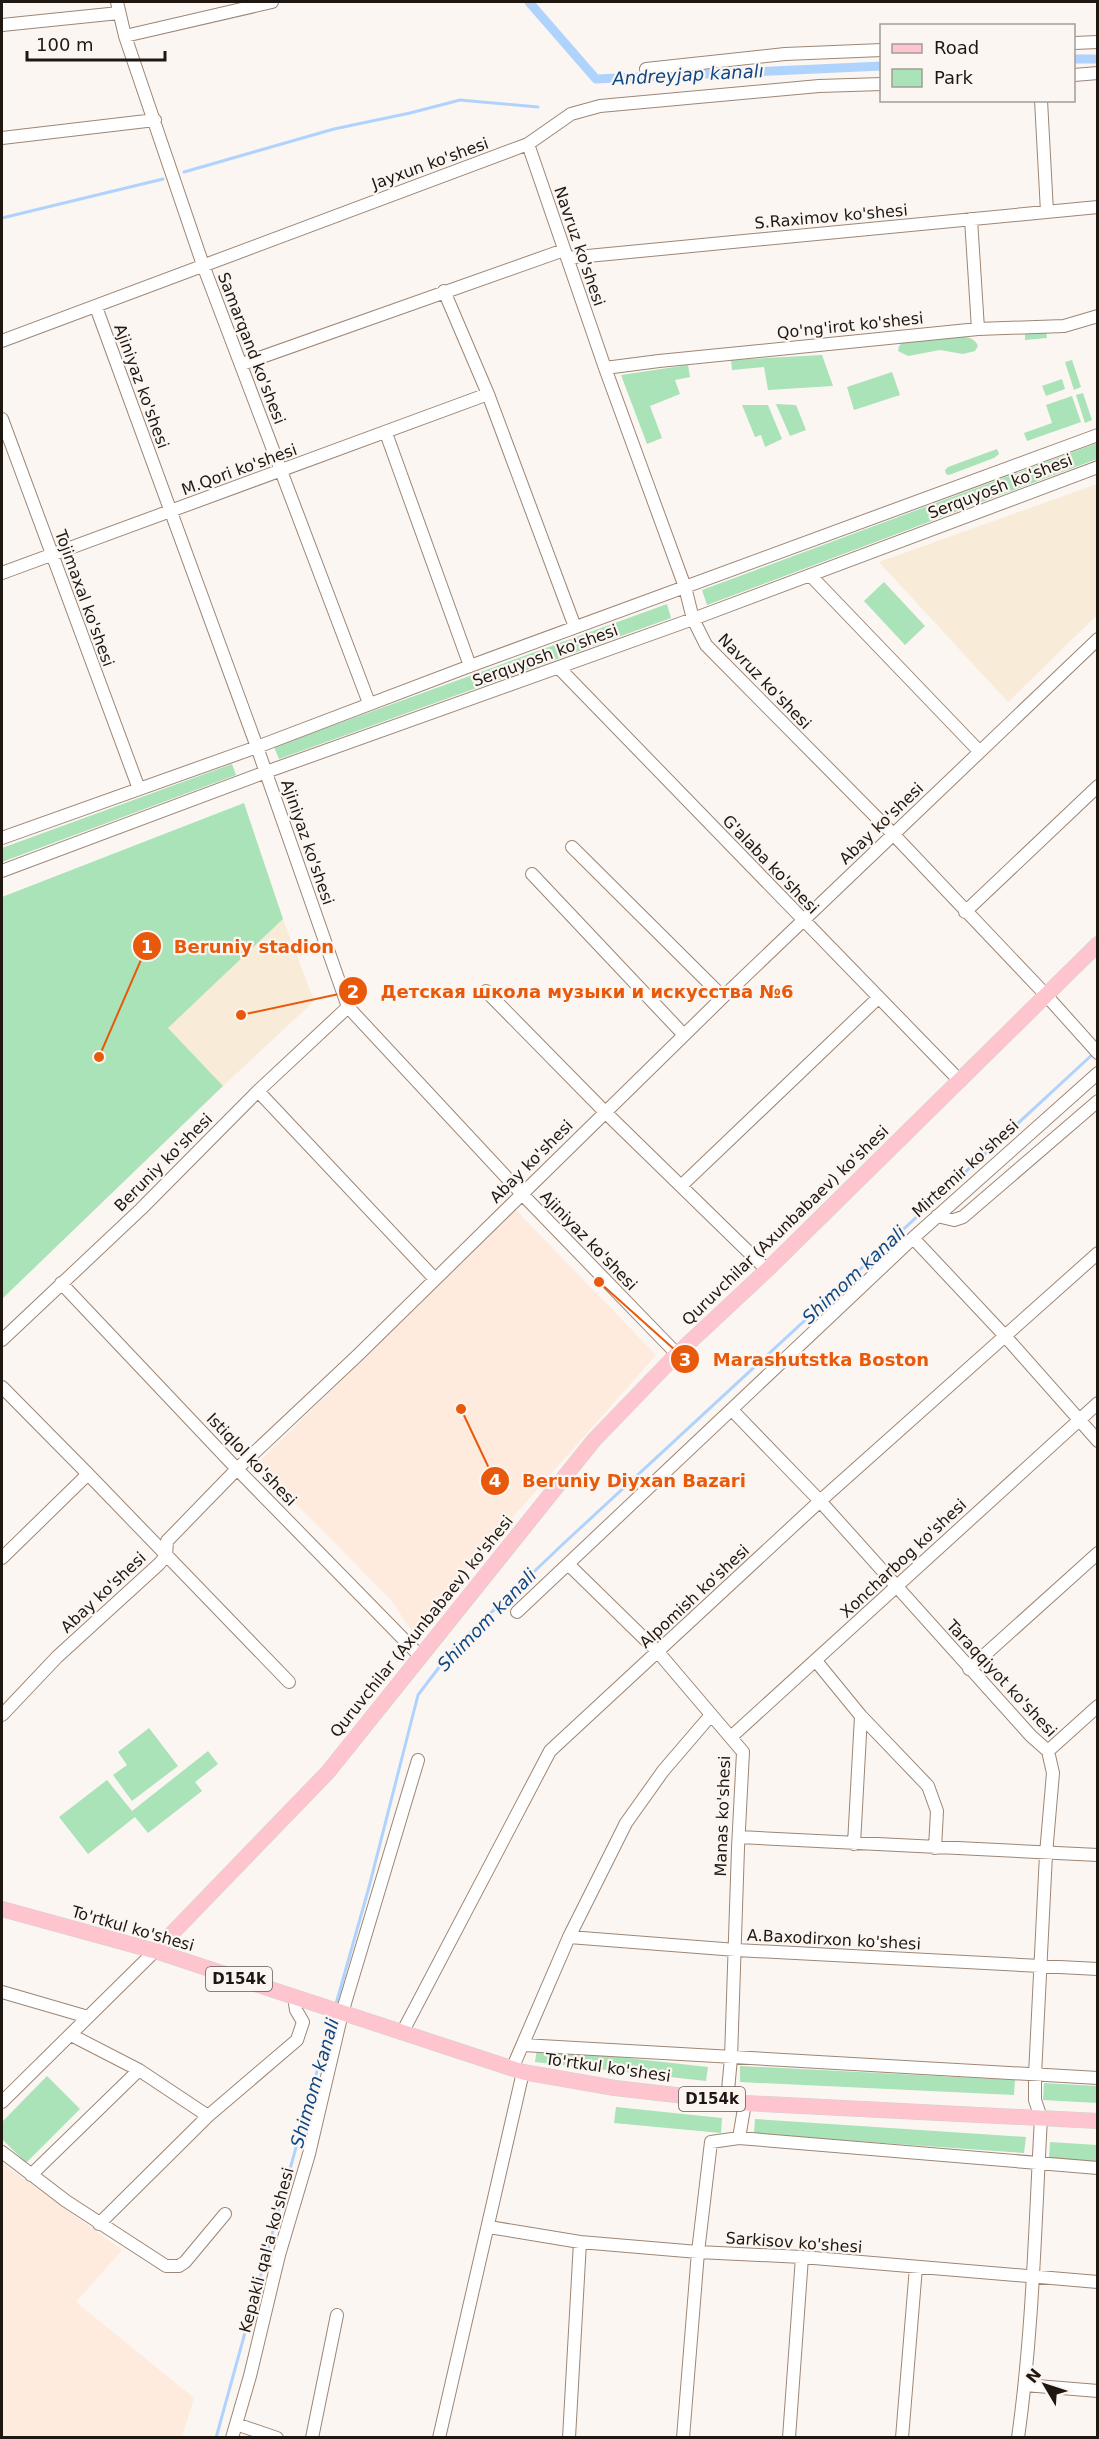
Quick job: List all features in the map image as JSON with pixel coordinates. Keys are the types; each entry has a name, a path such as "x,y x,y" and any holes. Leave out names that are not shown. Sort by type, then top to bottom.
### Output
{"main road":[{"name":"Quruvchilar (Axunbabaev) ko'shesi","path":"155,1951 328,1772 594,1440 677,1354 767,1270 1098,944"},
{"name":"To'rtkul ko'shesi","path":"2,1909 155,1951 518,2070 615,2088 745,2103 1098,2121"}],"street":[{"path":"125,36 273,2"},
{"path":"2,26 118,7"},
{"name":"Samarqand ko'shesi","path":"118,7 125,36 203,265 369,703"},
{"path":"1075,43 1098,42"},
{"path":"645,69 785,54 880,50"},
{"path":"1075,75 1098,73"},
{"name":"Jayxun ko'shesi","path":"2,341 96,308 203,265 528,144 571,114 600,106 819,86 880,84"},
{"path":"1041,102 1047,212"},
{"path":"2,138 155,120"},
{"name":"Navruz ko'shesi","path":"528,144 605,369 685,587 693,619 706,645 894,835 1095,1050"},
{"name":"S.Raximov ko'shesi","path":"242,364 444,291 566,254 1098,207"},
{"path":"971,219 978,329"},
{"path":"444,291 488,394 575,627"},
{"name":"Ajiniyaz ko'shesi","path":"96,308 257,747 348,1007 522,1194 677,1354"},
{"name":"Qo'ng'irot ko'shesi","path":"605,369 659,361 978,329 1064,326 1098,316"},
{"name":"M.Qori ko'shesi","path":"2,573 488,394"},
{"name":"Tojimaxal ko'shesi","path":"2,419 8,453 51,555 139,789"},
{"path":"386,433 470,666"},
{"name":"Serquyosh ko'shesi","path":"2,838 257,747 369,703 1098,435"},
{"name":"Serquyosh ko'shesi","path":"2,871 266,772 693,619 1098,467"},
{"path":"810,575 979,751"},
{"name":"Abay ko'shesi","path":"2,1715 57,1657 166,1556 167,1540 237,1468 318,1393 802,920 1098,639"},
{"name":"G'alaba ko'shesi","path":"559,668 960,1081"},
{"path":"965,912 1098,786"},
{"path":"572,847 723,997"},
{"path":"532,874 684,1035"},
{"path":"486,991 605,1112 767,1270"},
{"path":"681,1186 878,998"},
{"name":"Beruniy ko'shesi","path":"2,1340 141,1209 258,1091 348,1007"},
{"name":"Mirtemir ko'shesi","path":"517,1612 936,1216 1098,1073"},
{"path":"258,1091 434,1278"},
{"path":"936,1216 954,1220 963,1217 1098,1101"},
{"path":"913,1238 1005,1335 1098,1441"},
{"name":"Alpomish ko'shesi","path":"402,2033 550,1751 820,1501 1098,1253"},
{"name":"Istiqlol ko'shesi","path":"61,1283 420,1656"},
{"path":"2,1387 289,1682"},
{"name":"Xoncharbog ko'shesi","path":"731,1737 1098,1403"},
{"name":"Taraqqiyot ko'shesi","path":"732,1410 820,1501 969,1669 1031,1736 1048,1751 1053,1773 1046,1854 1035,2075 1035,2100 1041,2118 1039,2164 1025,2385 1018,2438"},
{"path":"2,1558 88,1474"},
{"path":"969,1669 1098,1553"},
{"name":"Manas ko'shesi","path":"568,1564 658,1652 744,1752 731,2058 727,2101"},
{"path":"816,1661 861,1716 928,1786 937,1811 935,1848"},
{"path":"1048,1751 1098,1706"},
{"path":"439,2438 489,2227 523,2045 569,1937 626,1823 663,1771 711,1715"},
{"path":"854,1844 861,1716"},
{"name":"Kepakli qal'a ko'shesi","path":"232,2438 250,2376 279,2255 309,2154 340,2012 418,1760"},
{"path":"739,1837 1098,1855"},
{"name":"A.Baxodirxon ko'shesi","path":"569,1937 736,1950 1098,1969"},
{"name":"Quruvchilar (Axunbabaev) ko'shesi","path":"3,2099 155,1951"},
{"path":"2,1992 88,2017"},
{"path":"99,2224 208,2116 297,2040 303,2022 296,2010 294,1997"},
{"path":"71,2035 139,2070 208,2116"},
{"path":"523,2045 1098,2078"},
{"path":"31,2175 139,2070"},
{"path":"739,2138 745,2103"},
{"path":"683,2438 698,2252 711,2142 739,2138 1098,2168"},
{"path":"2,2152 99,2224 166,2266 179,2266 185,2262 225,2214"},
{"name":"Sarkisov ko'shesi","path":"489,2227 580,2242 698,2252 802,2257 1098,2282"},
{"path":"569,2438 580,2242"},
{"path":"789,2438 802,2257"},
{"path":"902,2438 916,2267"},
{"path":"312,2438 338,2315"},
{"path":"1025,2385 1098,2391"},
{"path":"236,2424 277,2438"}],"shaded area":[{"path":"1097,484 1097,615 1008,702 879,562"},
{"path":"283,919 314,1001 223,1086 168,1028"},
{"path":"515,1209 656,1355 412,1631 390,1599 257,1464"},
{"path":"2,2163 122,2250 76,2302 194,2398 182,2437 2,2437"}],"green space":[{"path":"1046,330 1047,338 1025,340 1025,333"},
{"path":"963,337 975,342 978,346 975,351 963,354 940,350 908,356 898,351 902,343"},
{"path":"822,355 833,386 768,390 764,367 732,370 731,360"},
{"path":"1072,360 1081,387 1074,390 1065,362"},
{"path":"688,365 690,377 675,380 680,394 650,406 662,438 647,444 621,375"},
{"path":"892,372 900,395 854,410 847,387"},
{"path":"1062,379 1065,389 1046,396 1042,386"},
{"path":"1083,393 1092,420 1085,423 1076,395"},
{"path":"1072,396 1081,422 1027,441 1024,433 1052,423 1046,405"},
{"path":"776,404 796,405 806,430 790,436"},
{"path":"742,405 768,405 782,439 765,447 761,435 755,437"},
{"path":"1097,443 1097,459 707,605 702,590"},
{"path":"997,449 999,454 994,458 949,475 946,474 945,470 948,467"},
{"path":"884,582 925,626 905,645 864,601"},
{"path":"667,604 671,618 279,759 274,747"},
{"path":"232,764 236,775 2,862 2,848"},
{"path":"244,803 283,919 168,1028 223,1086 2,1299 2,897"},
{"path":"149,1728 178,1766 132,1801 113,1775 127,1765 118,1752"},
{"path":"208,1751 218,1764 195,1782 202,1791 148,1833 135,1817 88,1854 59,1817 107,1780 132,1811"},
{"path":"537,2048 708,2067 706,2081 535,2062"},
{"path":"740,2066 1015,2080 1014,2095 740,2082"},
{"path":"47,2076 80,2109 26,2163 2,2139 2,2122"},
{"path":"1044,2083 1097,2086 1097,2103 1043,2100"},
{"path":"616,2107 722,2118 721,2133 614,2123"},
{"path":"755,2119 1026,2137 1024,2153 754,2134"},
{"path":"1050,2142 1097,2145 1097,2162 1049,2159"}],"waterway":[{"name":"Andreyjap kanalı","path":"529,2 596,79 880,66"},
{"name":"Andreyjap kanalı","path":"1075,59 1098,59"},
{"path":"184,172 334,129 460,100 538,107"},
{"path":"2,218 163,179"},
{"name":"Shimom kanali","path":"336,2004 369,1887 418,1695 453,1649 563,1544 1094,1053"},
{"name":"Shimom kanali","path":"216,2438 333,2013"}],"place":[{"name":"Детская школа музыки и искусства №6","path":"241,1015"},
{"name":"Beruniy stadion","path":"99,1057"},
{"name":"Marashutstka Boston","path":"599,1282"},
{"name":"Beruniy Diyxan Bazari","path":"461,1409"}]}
